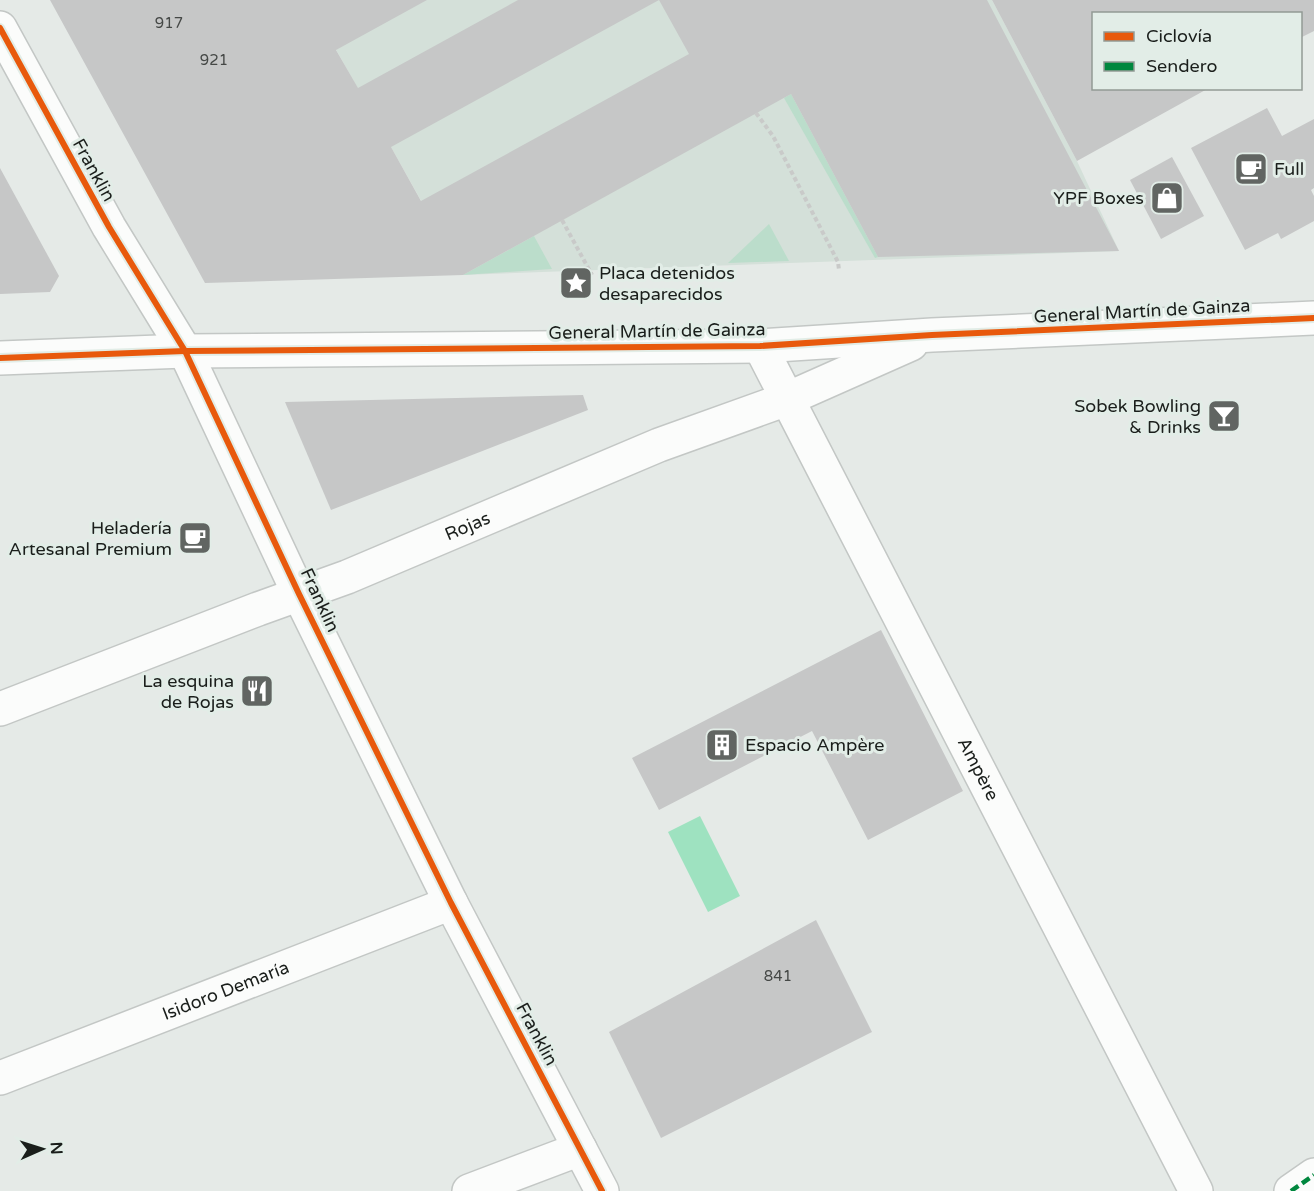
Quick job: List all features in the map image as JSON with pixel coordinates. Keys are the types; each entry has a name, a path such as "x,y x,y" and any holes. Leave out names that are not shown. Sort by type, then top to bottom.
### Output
{"street":[{"name":"Franklin","path":"0,28 109,227 185,351 300,594 451,903 603,1191"},
{"name":"General Martín de Gainza","path":"0,358 185,351 760,346 932,335 1314,318"},
{"name":"Rojas","path":"0,709 347,577 658,445 788,399 932,335"},
{"name":"Ampère","path":"760,346 1196,1191"},
{"name":"Isidoro Demaría","path":"0,1078 451,903"},
{"path":"470,1191 580,1149"},
{"path":"1291,1191 1314,1175"}],"path":[{"path":"756,112 773,136 838,262 839,270"},
{"path":"562,220 592,275"}],"shaded area":[{"path":"308,0 992,0 1077,161 1119,251 463,275"},
{"path":"791,94 878,257 875,258 784,98"},
{"path":"769,224 789,261 728,263"},
{"path":"534,236 552,269 463,275"},
{"path":"700,816 740,896 708,912 668,832"}],"building":[{"path":"50,0 427,0 336,50 358,88 518,0 659,0 987,0 1119,251 878,257 791,94 463,275 205,283","holes":["659,0 689,54 421,201 391,147"]},
{"path":"992,0 1314,0 1314,31 1302,37 1302,12 1092,12 1092,90 1205,90 1077,161"},
{"name":"Full","path":"1267,108 1282,136 1314,119 1314,188 1311,190 1314,196 1314,221 1281,239 1278,233 1245,250 1191,148"},
{"name":"YPF Boxes","path":"1172,157 1204,216 1161,239 1130,180"},
{"path":"0,168 59,276 50,292 0,294"},
{"path":"583,395 588,410 331,510 285,402"},
{"name":"Espacio Ampère","path":"881,630 963,791 868,840 812,731 659,810 632,758"},
{"path":"816,920 872,1032 661,1138 609,1032"}],"marked path":[{"path":"1291,1191 1314,1175"}],"cycle path":[{"path":"0,28 109,227 185,351 299,594 451,903 602,1191"},
{"path":"0,358 185,351 760,346 932,335 1314,318"}],"place":[{"name":"Full","path":"1251,169"},
{"name":"YPF Boxes","path":"1167,198"},
{"name":"Placa detenidos desaparecidos","path":"576,283"},
{"name":"Sobek Bowling & Drinks","path":"1224,416"},
{"name":"Heladería Artesanal Premium","path":"195,538"},
{"name":"La esquina de Rojas","path":"257,691"},
{"name":"Espacio Ampère","path":"722,745"}]}
